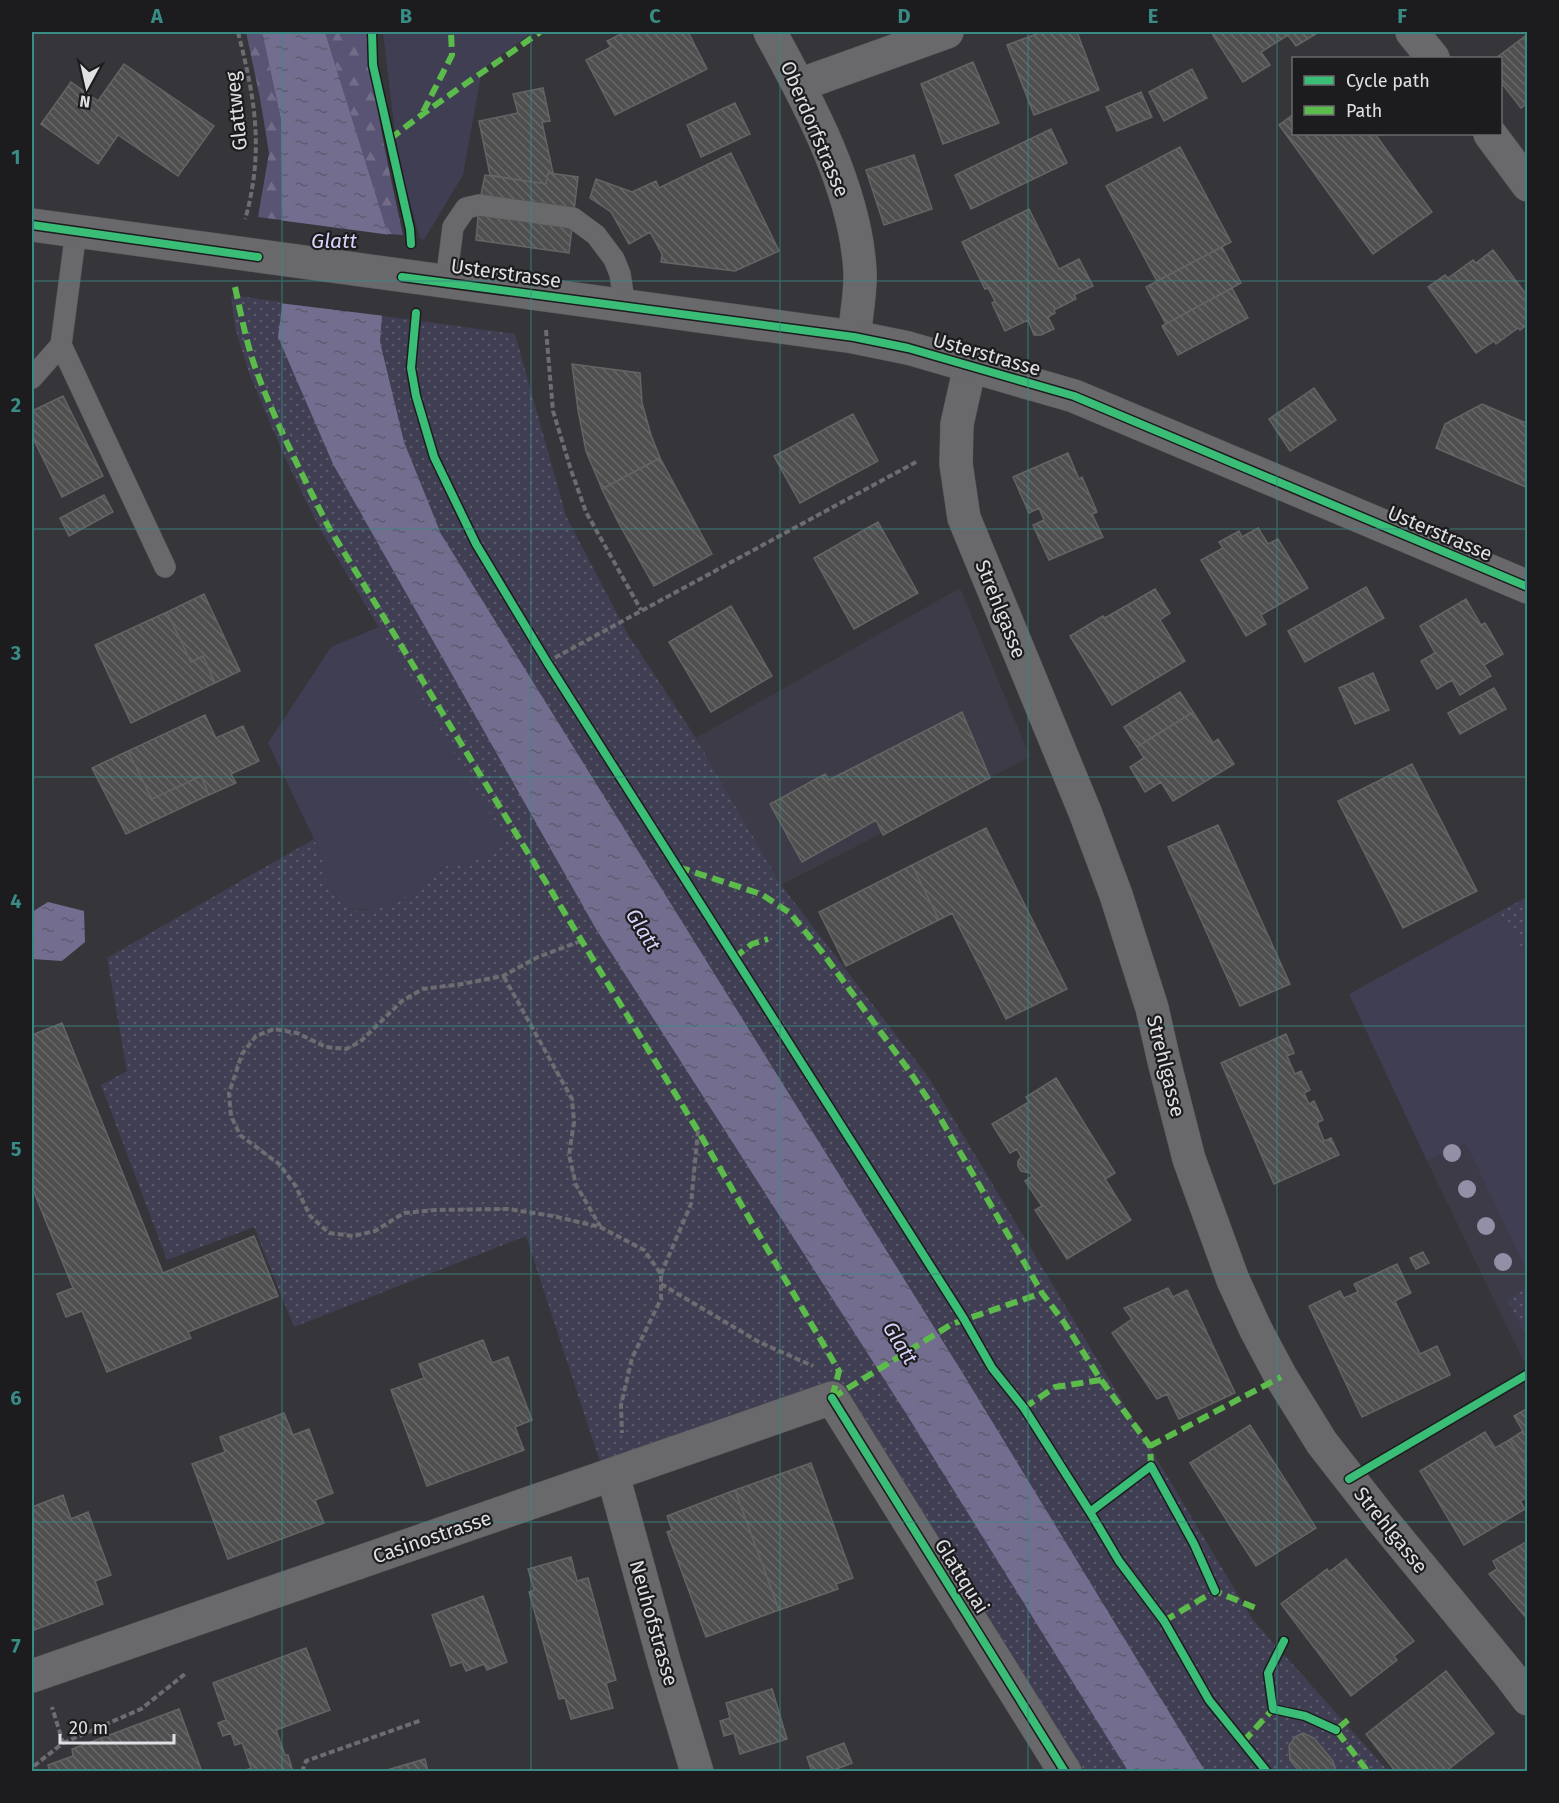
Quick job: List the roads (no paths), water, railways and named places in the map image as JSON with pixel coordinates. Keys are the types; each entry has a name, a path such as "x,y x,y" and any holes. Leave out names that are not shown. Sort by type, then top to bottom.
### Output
{"street":[{"name":"Oberdorfstrasse","path":"770,32 799,85 826,145 852,220 861,274 854,337"},
{"path":"799,85 947,32"},
{"path":"1412,32 1431,57"},
{"path":"1491,135 1527,185"},
{"name":"Usterstrasse","path":"32,225 854,337 908,348 1074,396 1527,587"},
{"name":"Strehlgasse","path":"970,366 957,424 956,464 964,518 1085,812 1116,895 1152,1008 1190,1159 1233,1280 1281,1377 1322,1443 1527,1699"},
{"name":"Casinostrasse","path":"40,1688 620,1472 832,1398"},
{"name":"Glattquai","path":"832,1398 1065,1772"},
{"name":"Neuhofstrasse","path":"620,1472 664,1661 697,1772"}],"lane":[{"path":"446,282 453,226 466,208 479,205 573,218 596,235 614,259 620,274 625,307"},
{"path":"76,231 61,345 165,567"},
{"path":"32,378 61,345"}],"water":[{"name":"Glatt","path":"262,32 325,32 388,234 380,342 404,442 441,534 965,1377 1205,1771 1128,1771 907,1415 596,929 333,464 278,337 282,306 281,120"},
{"path":"48,902 84,911 85,942 62,961 32,959 32,912"}]}
